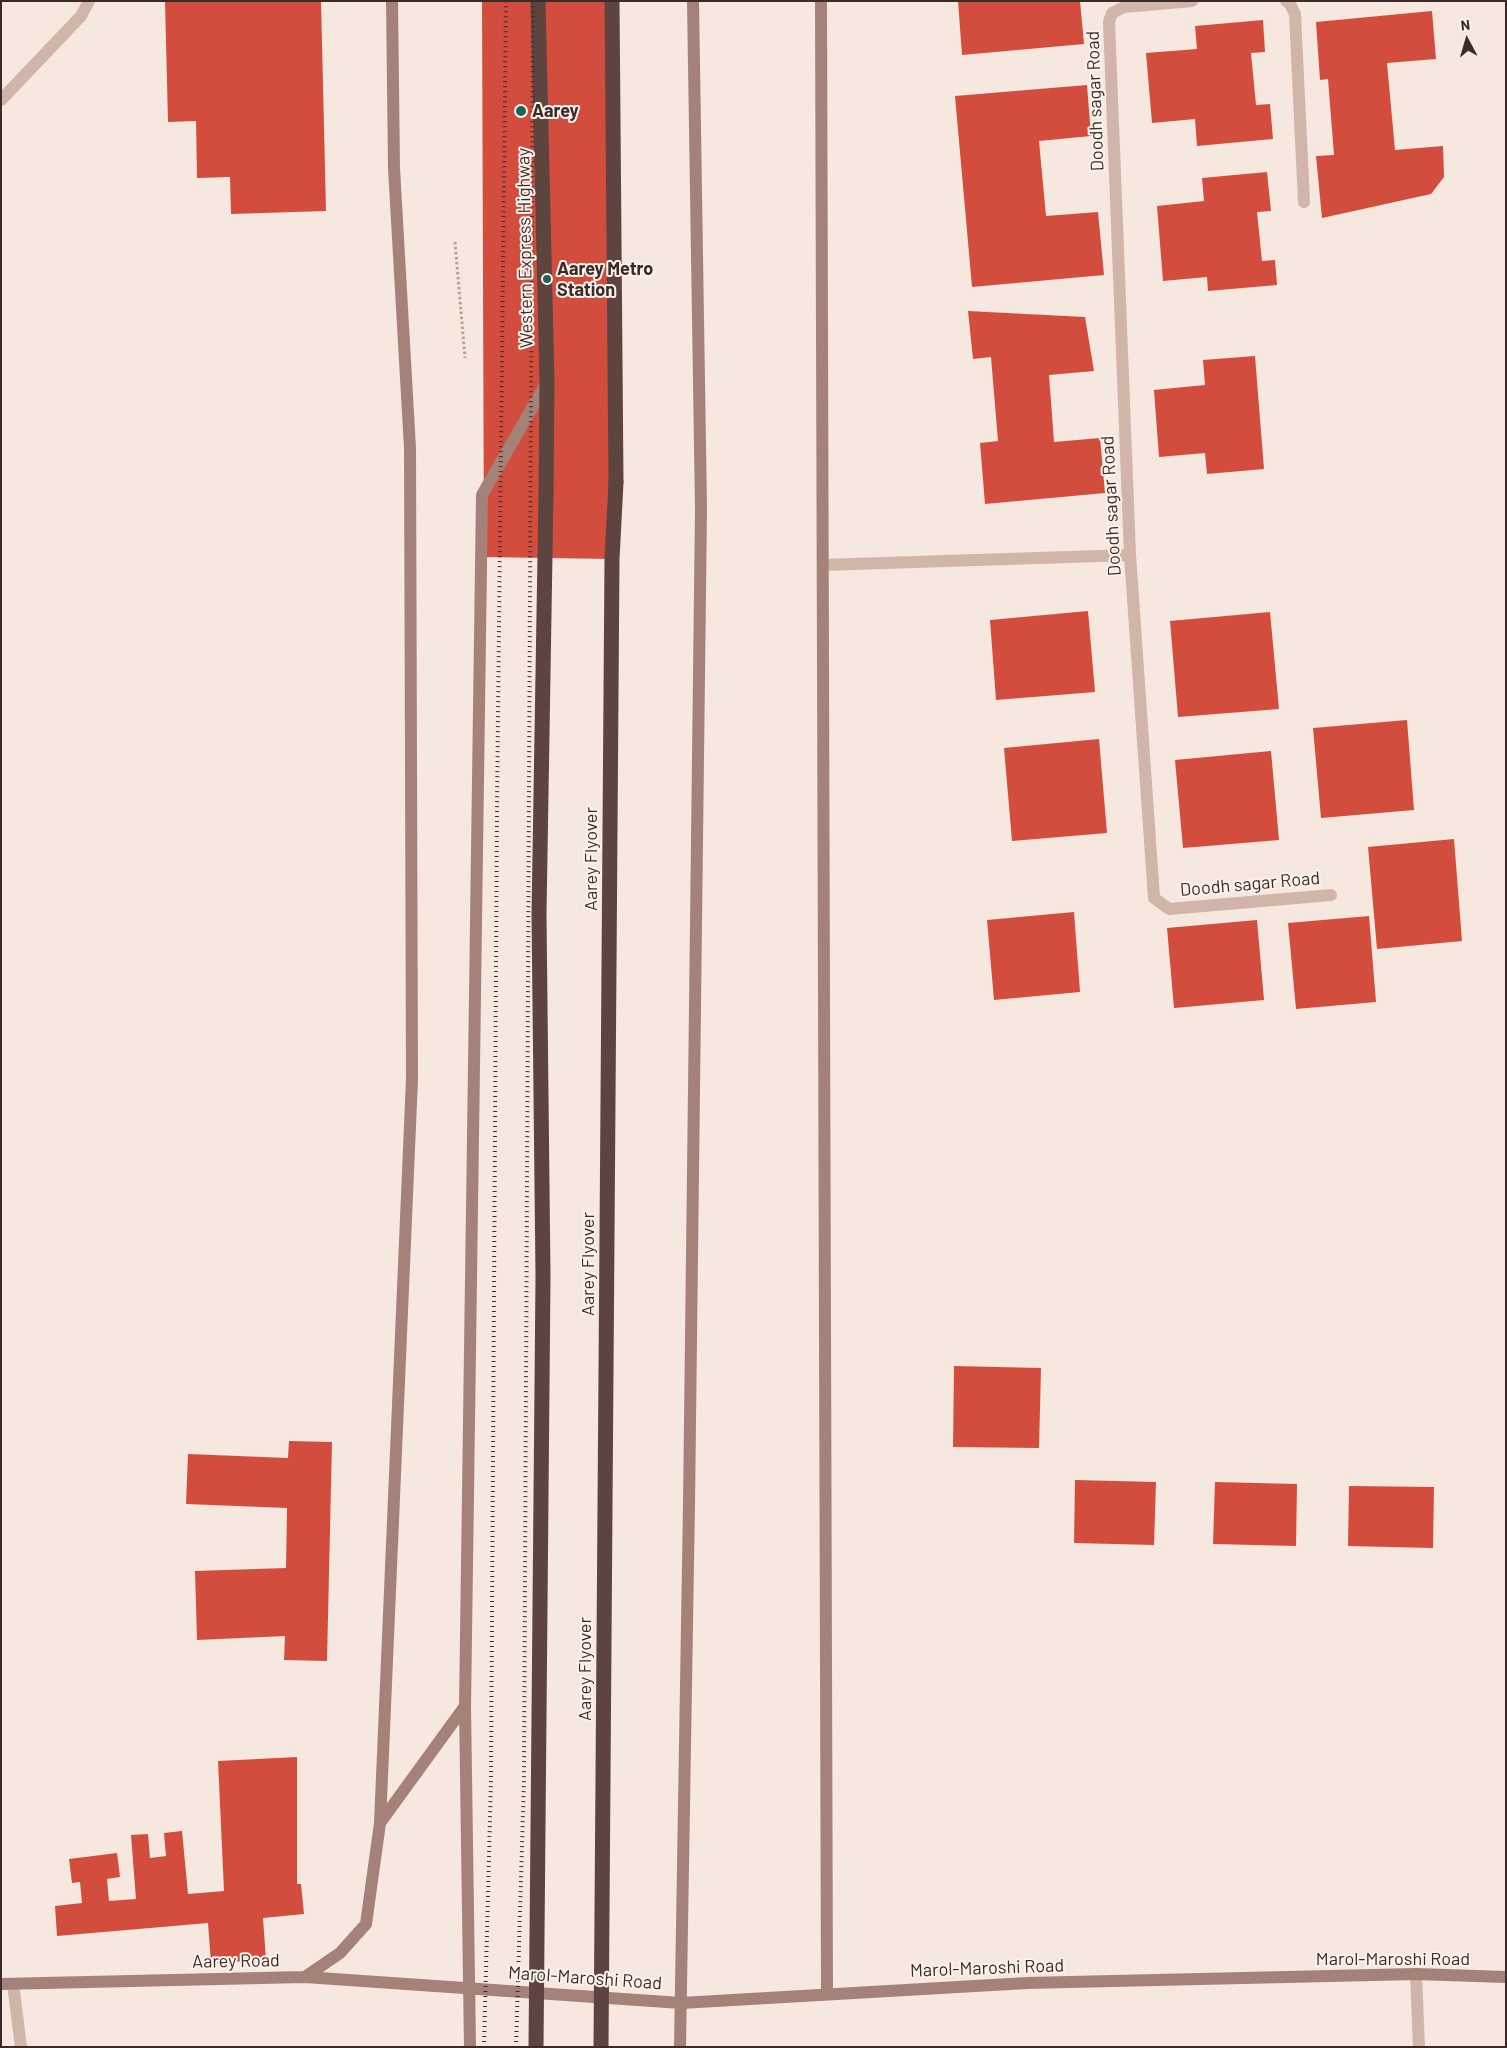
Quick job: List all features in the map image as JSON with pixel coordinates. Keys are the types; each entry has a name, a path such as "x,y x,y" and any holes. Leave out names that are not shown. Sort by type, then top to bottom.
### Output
{"highway":[{"name":"Western Express Highway","path":"536,2047 543,1276 539,914 548,382 538,1"},
{"name":"Aarey Flyover","path":"601,2047 612,589 616,482 612,1"}],"main road":[{"path":"305,1977 340,1952 366,1924 380,1822 412,1079 410,448 394,168 392,1"},
{"path":"680,2047 689,1514 701,509 693,1"},
{"path":"821,1 826,1993"},
{"path":"470,2047 471,1988 465,1706 482,495 548,382"},
{"path":"380,1822 465,1706"},
{"name":"Marol-Maroshi Road","path":"471,1988 681,2003 826,1993 1027,1983 1416,1974 1506,1976"},
{"name":"Aarey Road","path":"7,1984 305,1977 471,1988"}],"street":[{"path":"1,100 81,16 89,1"},
{"name":"Doodh sagar Road","path":"1192,1 1124,6 1112,13 1109,22 1130,554 1154,898 1169,909 1331,895"},
{"path":"1286,1 1290,4 1295,14 1304,202"},
{"path":"823,564 1130,554"},
{"path":"1416,1974 1419,2047"},
{"path":"7,1984 21,2047"}],"path":[{"path":"456,242 465,358"}],"building":[{"path":"165,1 321,1 326,211 231,214 230,177 197,178 196,121 168,122"},
{"name":"Aarey Metro Station","path":"482,1 610,1 612,559 484,557"},
{"path":"958,1 1080,1 1084,44 962,55"},
{"path":"1432,11 1436,59 1387,63 1395,150 1443,146 1444,177 1431,194 1322,218 1316,156 1334,155 1328,79 1320,80 1316,22"},
{"path":"1263,20 1265,52 1251,53 1256,105 1270,104 1273,139 1197,146 1195,119 1152,123 1146,53 1197,49 1195,26"},
{"path":"1087,85 1091,136 1039,141 1046,216 1098,212 1104,275 972,287 955,96"},
{"path":"1267,172 1271,211 1257,212 1262,261 1275,260 1277,285 1208,291 1207,277 1163,281 1157,206 1204,201 1202,178"},
{"path":"968,311 1085,317 1094,371 1049,375 1054,442 1100,438 1105,493 985,504 980,443 998,441 991,357 973,359"},
{"path":"1255,356 1264,469 1207,474 1205,453 1159,457 1154,390 1205,385 1203,360"},
{"path":"1088,611 1095,692 996,700 990,620"},
{"path":"1270,612 1279,709 1178,717 1170,621"},
{"path":"1407,720 1414,810 1321,818 1313,728"},
{"path":"1099,739 1107,833 1012,841 1004,748"},
{"path":"1271,751 1279,840 1183,848 1175,760"},
{"path":"1454,839 1462,941 1377,949 1368,847"},
{"path":"1074,912 1080,992 994,1000 987,920"},
{"path":"1369,916 1376,1002 1296,1009 1288,923"},
{"path":"1257,920 1264,1000 1174,1008 1167,928"},
{"path":"954,1366 1041,1368 1039,1448 953,1447"},
{"path":"289,1441 332,1442 327,1661 284,1660 285,1636 197,1640 195,1571 286,1568 287,1508 186,1504 188,1454 288,1458"},
{"path":"1075,1480 1156,1482 1154,1545 1074,1543"},
{"path":"1215,1482 1297,1484 1296,1546 1213,1544"},
{"path":"1349,1486 1434,1487 1433,1548 1348,1546"},
{"path":"297,1757 297,1884 301,1884 304,1914 263,1918 266,1960 211,1963 208,1923 57,1936 55,1906 82,1903 80,1882 72,1883 69,1859 117,1853 120,1877 107,1879 109,1901 136,1899 131,1835 148,1834 150,1858 166,1856 164,1833 182,1831 188,1894 224,1891 218,1761"}],"railway":[{"path":"484,2047 491,1780 497,808 506,1"},
{"path":"516,2047 524,1780 533,1"}],"place":[{"name":"Aarey","path":"521,111"},
{"name":"Aarey Metro Station","path":"547,279"}]}
